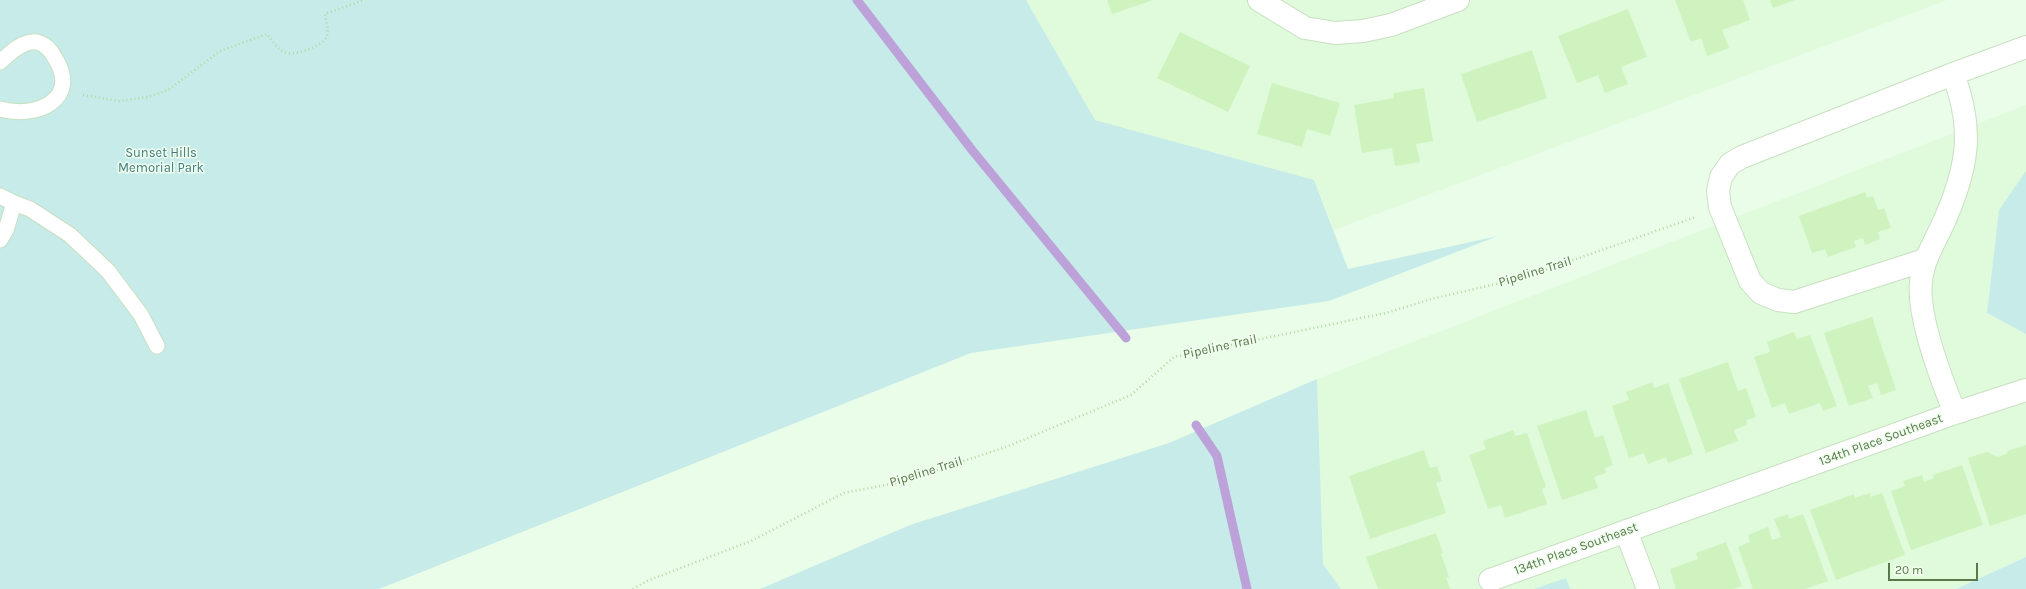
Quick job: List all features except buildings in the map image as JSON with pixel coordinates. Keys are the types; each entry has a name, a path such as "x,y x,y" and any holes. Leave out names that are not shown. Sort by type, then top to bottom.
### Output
{"street":[{"path":"1259,0 1281,15 1305,28 1334,33 1364,31 1391,25 1458,0"},
{"path":"1925,260 1794,302 1778,300 1761,293 1750,281 1720,207 1718,191 1721,177 1730,164 1742,157 2026,47"},
{"name":"134th Place Southeast","path":"1490,580 1955,413 1937,366 1922,304 1921,282 1925,260 1946,217 1958,187 1966,155 1966,119 1962,96 1953,74"},
{"path":"1955,413 2026,390"},
{"path":"1626,531 1648,589"}],"lane":[{"path":"0,62 26,44 37,42 47,47 60,66 63,80 61,92 55,101 40,108 22,112 0,109"},
{"path":"0,196 30,209 70,235 108,271 141,315 157,346"},
{"path":"0,240 6,230 14,203"}],"path":[{"path":"61,92 119,101 148,98 168,90 220,52 268,34 284,52 292,54 307,50 321,43 327,37 328,31 324,14 364,0"},
{"name":"Pipeline Trail","path":"633,589 647,581 751,541 844,493 902,482 1006,447 1131,395 1174,357 1386,313 1432,299 1522,278 1686,221 1720,207"}],"shaded area":[{"path":"1026,0 1947,0 1334,230 1314,180 1095,120"},
{"path":"2026,105 2026,171 1999,210 1987,313 2026,334 2026,557 1956,589 1341,589 1323,564 1317,379"}],"green space":[{"name":"Sunset Hills Memorial Park","path":"0,0 1026,0 1095,120 1314,180 1348,269 1498,236 1329,301 971,353 379,589 0,589"},
{"path":"2026,171 2026,334 1987,313 1999,210"},
{"path":"1317,379 1323,564 1341,589 760,589 910,525 1169,443"},
{"path":"2026,557 2026,589 1956,589"},
{"path":"1566,578 1570,589 1534,589"}],"waterway":[{"path":"857,0 972,150 1126,338"},
{"path":"1196,425 1217,456 1247,589"}]}
